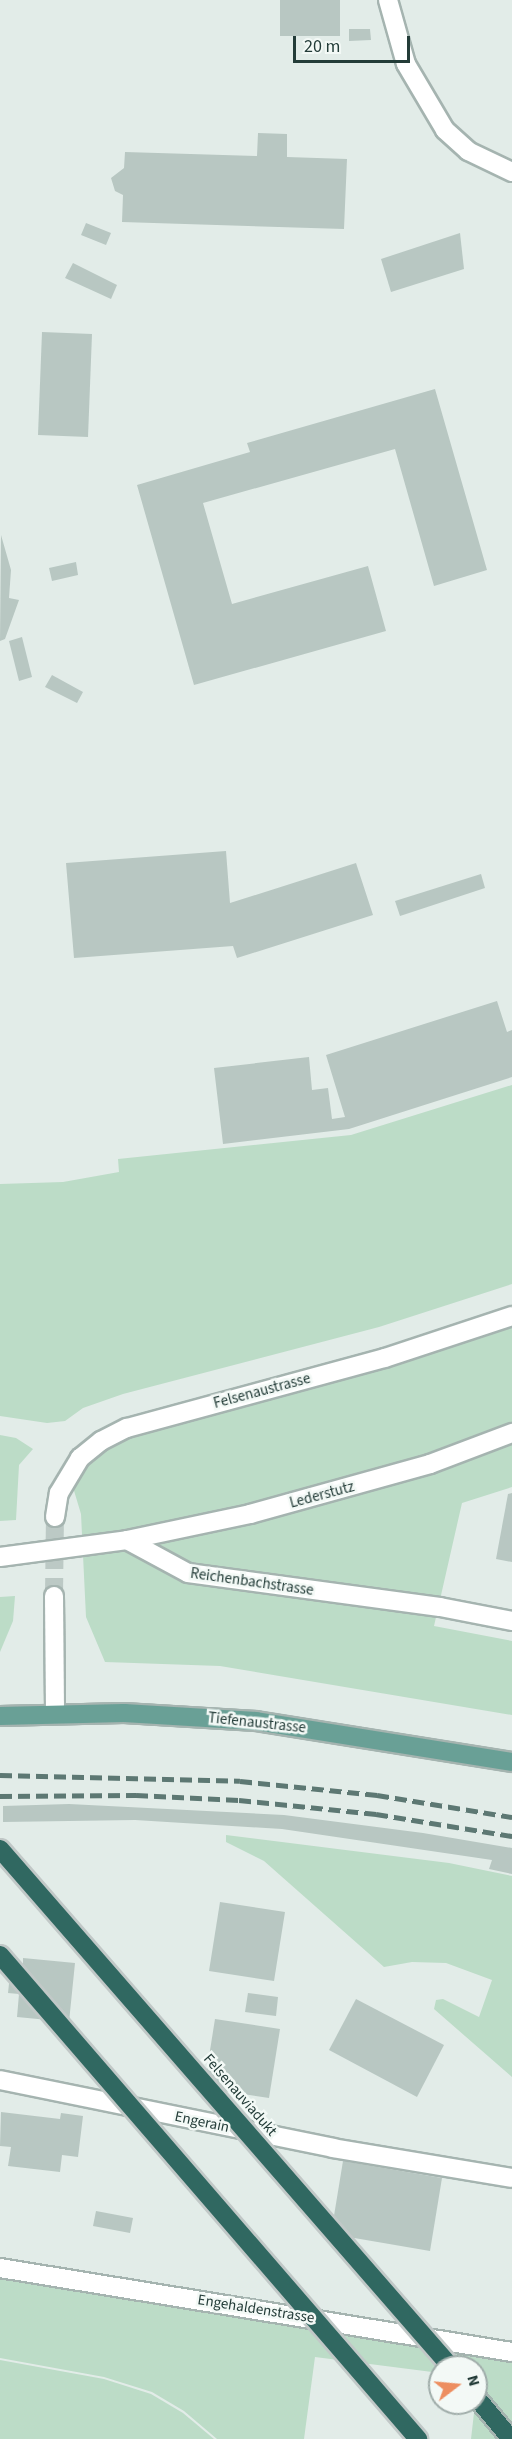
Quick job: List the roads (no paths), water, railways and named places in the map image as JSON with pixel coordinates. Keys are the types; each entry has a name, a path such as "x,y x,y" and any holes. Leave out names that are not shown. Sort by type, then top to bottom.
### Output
{"highway":[{"name":"Felsenauviadukt","path":"0,1849 441,2355"},
{"path":"0,1955 418,2439"},
{"path":"488,2411 511,2439"}],"main road":[{"name":"Tiefenaustrasse","path":"0,1716 55,1714 256,1721 512,1762"}],"street":[{"path":"388,0 406,64 434,115 468,151 512,172"},
{"name":"Felsenaustrasse","path":"55,1517 59,1493 80,1458 101,1441 127,1428 385,1358 512,1316"},
{"name":"Lederstutz","path":"127,1540 360,1485 430,1464 512,1433"},
{"path":"0,1557 127,1540"},
{"name":"Reichenbachstrasse","path":"127,1540 188,1573 440,1607 512,1621"},
{"path":"54,1596 55,1714"},
{"name":"Engerain","path":"0,2080 333,2148 512,2178"},
{"name":"Engehaldenstrasse","path":"0,2268 512,2352"}],"tunnel":[{"path":"54,1596 55,1517"}],"railway":[{"path":"0,1775 240,1781 377,1795 512,1817"},
{"path":"0,1796 136,1795 239,1800 376,1814 512,1836"}]}
